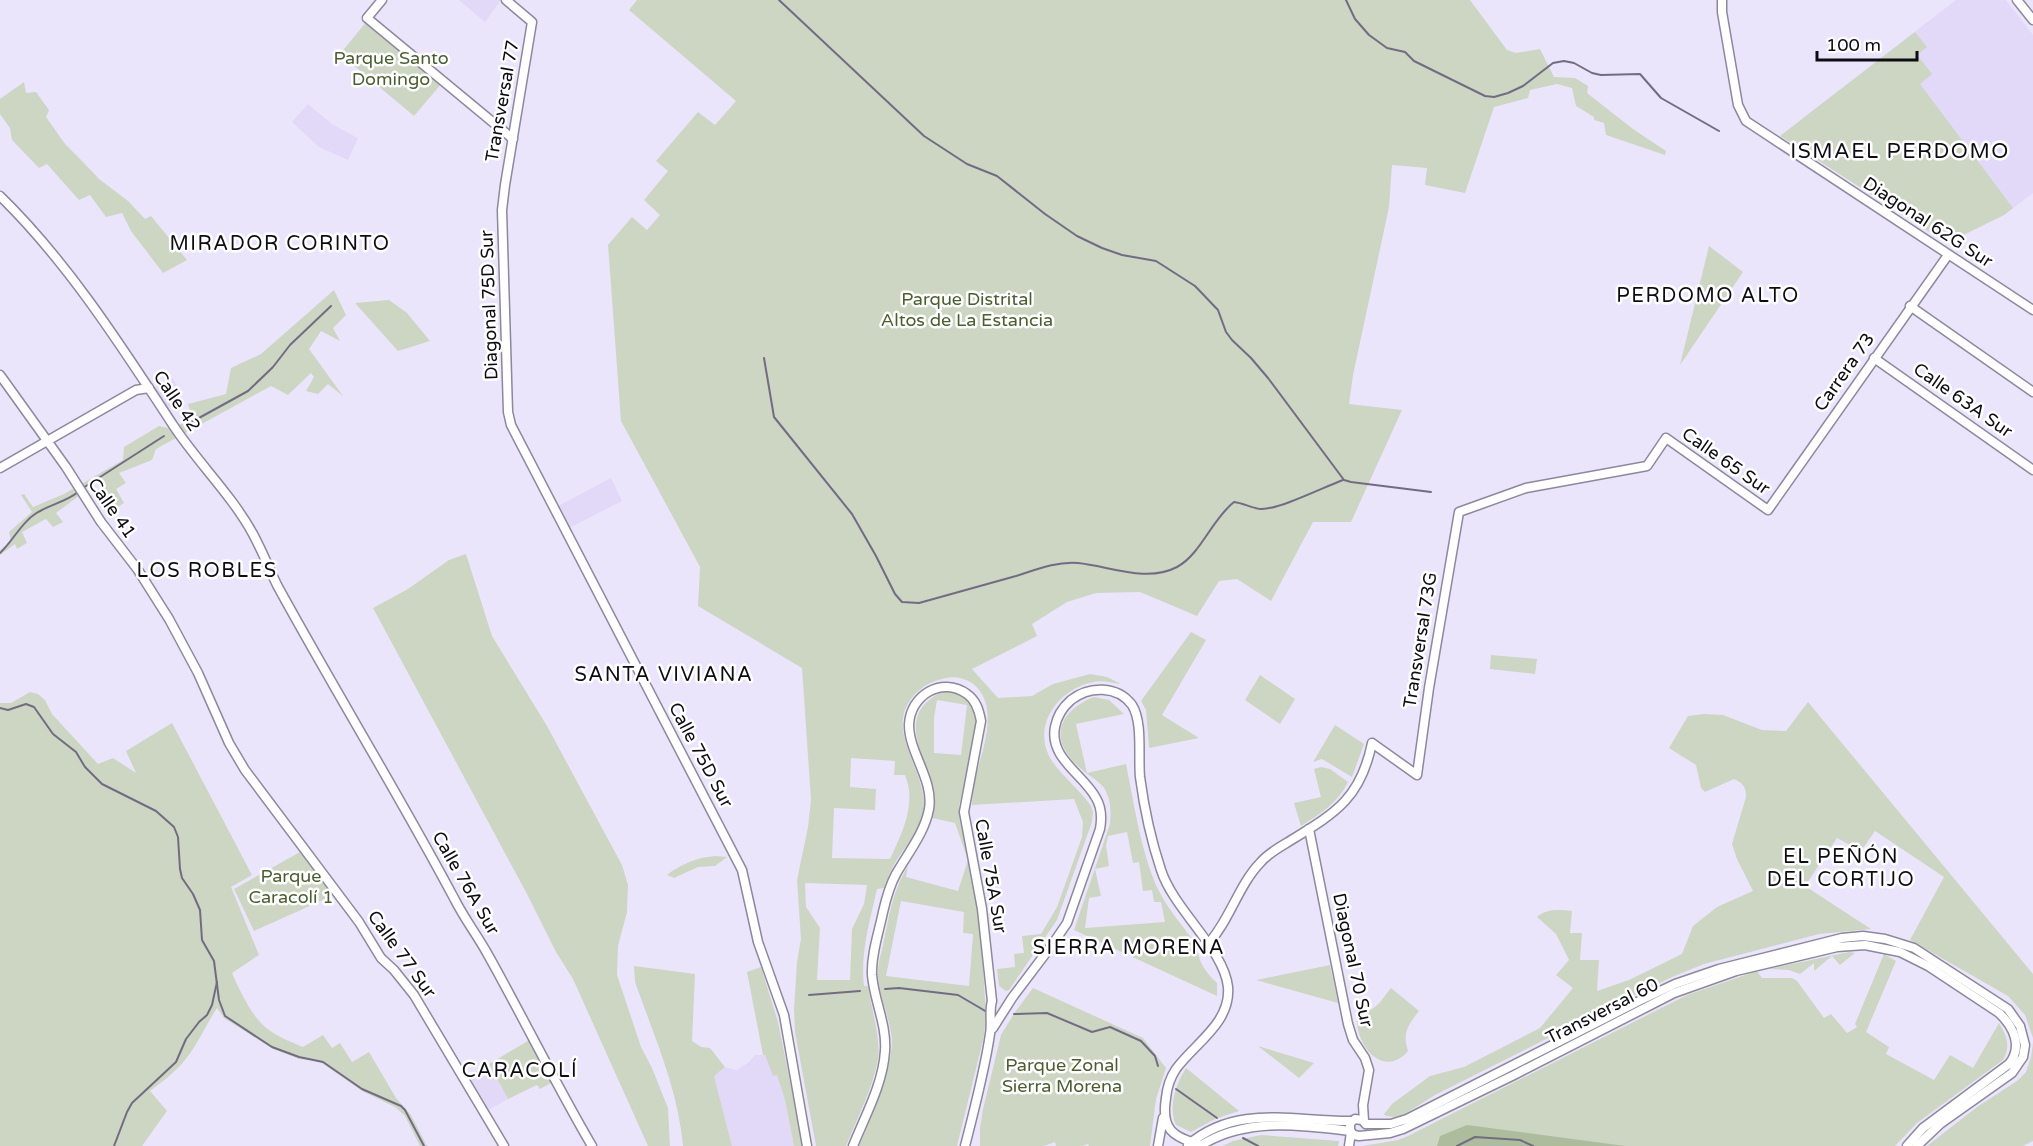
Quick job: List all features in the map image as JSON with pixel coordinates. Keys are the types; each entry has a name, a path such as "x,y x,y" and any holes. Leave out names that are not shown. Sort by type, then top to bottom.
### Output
{"street":[{"path":"382,0 367,18 513,139"},
{"name":"Transversal 77","path":"505,185 532,22 506,0"},
{"name":"Diagonal 62G Sur","path":"1722,0 1722,12 1738,105 1746,121 2033,310"},
{"path":"2017,0 2033,20"},
{"name":"Diagonal 75D Sur","path":"505,185 502,218 508,412 511,425"},
{"name":"Calle 42","path":"0,196 19,214 58,261 188,446 227,494 252,534 264,561 307,638"},
{"name":"Carrera 73","path":"1768,510 1948,255"},
{"path":"1910,306 2033,392"},
{"name":"Calle 63A Sur","path":"1874,358 2033,470"},
{"name":"Calle 41","path":"0,375 138,570 169,619 198,673 207,696"},
{"path":"0,468 136,390 149,388"},
{"name":"Calle 75D Sur","path":"511,425 737,859 745,879 758,942 784,1015 807,1146"},
{"name":"Calle 65 Sur","path":"1459,512 1526,488 1647,466 1666,438 1768,510"},
{"name":"Transversal 73G","path":"1308,829 1331,814 1350,796 1365,768 1372,743 1417,775 1429,688 1459,512"},
{"name":"Calle 76A Sur","path":"307,638 488,955 560,1091 592,1146"},
{"name":"Calle 75A Sur","path":"853,1146 872,1099 885,1052 884,1031 872,975 884,909 893,880 921,831 928,811 928,792 909,728 910,717 917,702 932,689 950,686 971,696 978,707 981,728 964,812 982,909 990,981 1000,1004 990,1006 992,1011 990,1034"},
{"path":"965,1146 990,1034 1000,1004 1016,992 1067,923 1100,829 1102,813 1100,805 1091,790 1059,753 1054,738 1057,719 1064,706 1090,691 1098,690 1116,693 1130,703 1135,712 1138,723 1143,793 1160,867 1172,894 1218,959 1228,985 1226,1006 1219,1021 1172,1075 1166,1094 1158,1146"},
{"name":"Calle 77 Sur","path":"207,696 245,770 353,913 381,958 414,995 504,1146"},
{"path":"1208,944 1258,864 1308,829"},
{"name":"Diagonal 70 Sur","path":"1308,829 1348,1024 1353,1040 1365,1058 1369,1070 1364,1095 1365,1123"},
{"name":"Transversal 60","path":"1365,1123 1384,1124 1407,1119 1675,984 1749,960 1829,940 1864,941"},
{"path":"1864,941 1900,952 1919,961 1999,1013 2006,1019 2020,1052 2021,1062 2012,1073 1940,1125 1917,1146"},
{"name":"Transversal 60","path":"1200,1146 1226,1133 1252,1126 1308,1127 1356,1133 1390,1133 1408,1127 1514,1075 1647,1005 1687,988 1758,965 1864,941"},
{"path":"1907,1146 1923,1128 2004,1069 2020,1052"},
{"name":"Diagonal 70 Sur","path":"1352,1121 1364,1095"},
{"path":"1164,1114 1167,1125 1174,1135 1189,1144 1200,1146"},
{"path":"1189,1144 1227,1123 1254,1117 1352,1121 1360,1119 1365,1123 1366,1129 1356,1133 1351,1146"},
{"path":"1352,1121 1349,1126 1356,1133"}],"shaded area":[{"path":"459,0 501,0 485,22"},
{"path":"1956,0 2006,0 2033,35 2033,193 2004,215 1947,243 1803,118"},
{"path":"308,104 333,125 358,138 348,160 319,147 292,122"},
{"path":"173,378 183,400 167,409 153,388"},
{"path":"611,478 622,501 569,528 558,506"},
{"path":"755,1055 765,1055 773,1075 777,1074 785,1100 794,1146 732,1146 714,1076 725,1067 737,1070"},
{"path":"489,1064 508,1099 487,1111 467,1076"}],"green space":[{"name":"Parque Distrital Altos de La Estancia","path":"637,0 1470,0 1507,50 1516,53 1540,49 1554,77 1575,78 1588,86 1587,93 1666,151 1665,155 1606,135 1604,123 1594,120 1594,117 1576,106 1572,88 1557,84 1530,90 1528,98 1494,107 1465,193 1425,185 1427,168 1392,165 1389,207 1353,375 1349,404 1402,410 1351,522 1313,522 1271,601 1237,579 1219,581 1197,616 1140,592 1096,593 1067,602 1032,624 1037,636 972,669 998,698 1032,696 1053,684 1090,674 1107,677 1121,684 1096,681 1080,686 1059,701 1051,711 1046,723 1044,735 1046,748 1052,761 1091,806 1092,822 1057,920 1009,990 1006,991 999,986 997,969 1015,967 1014,954 1024,953 1022,936 1041,934 1057,907 1082,837 1083,822 1074,799 972,805 973,785 987,730 986,704 981,692 968,681 961,678 950,678 930,683 911,699 905,710 904,733 923,795 923,814 917,829 893,866 884,888 877,889 871,913 866,937 863,974 864,986 868,986 879,1051 869,1092 846,1146 816,1146 795,1032 797,962 801,939 797,880 811,800 802,668 698,606 700,567 621,421 608,245 632,217 647,230 660,215 644,200 668,171 656,161 698,112 715,125 736,101 629,10","holes":["851,758 895,761 894,775 905,775 909,807 903,829 890,859 832,858 834,808 875,810 876,789 850,787","805,883 867,885 864,904 852,929 850,980 817,980 820,928 806,907"]},
{"name":"Parque Santo Domingo","path":"367,21 442,83 414,116 340,54"},
{"path":"1915,32 1927,47 1917,55 1932,74 1920,84 2013,208 2004,215 1947,243 1780,136"},
{"path":"24,82 26,93 36,92 49,110 46,117 65,144 99,179 128,201 145,219 151,216 187,260 163,273 131,231 122,213 106,217 90,195 79,200 47,164 39,168 12,140 10,128 0,114 0,99"},
{"path":"1709,246 1743,272 1680,365"},
{"path":"334,290 346,315 333,328 340,341 321,331 309,349 343,396 328,384 318,394 306,391 314,377 311,373 288,395 271,386 156,449 152,460 119,473 126,483 116,489 124,503 116,508 99,481 86,487 80,495 56,513 63,522 53,527 46,519 22,532 27,543 17,549 15,544 0,555 0,550 11,541 9,532 32,512 21,495 24,494 33,507 64,494 123,460 124,447 159,426 168,428 193,420 188,404 226,394 231,368 261,354"},
{"path":"389,300 407,313 430,341 398,351 355,303"},
{"path":"466,554 492,636 547,726 622,865 628,885 627,912 618,946 617,975 641,1047 668,1108 670,1146 648,1146 573,979 556,952 373,608 408,589 449,560"},
{"path":"1191,632 1206,640 1162,715 1199,738 1149,748 1146,710 1141,701"},
{"path":"1491,655 1537,659 1535,674 1490,669"},
{"path":"1260,675 1295,699 1280,724 1245,700"},
{"path":"949,691 968,699 977,718 975,739 959,806 960,821 970,854 980,913 986,1017 984,1036 957,1146 859,1146 880,1093 891,1051 891,1032 878,973 889,915 898,885 908,866 906,877 958,891 968,860 955,823 932,818 935,797 916,734 916,722 920,711 933,697","holes":["937,700 967,705 961,755 934,753 934,718","901,901 964,912 963,933 973,934 969,986 886,976"]},
{"path":"30,692 38,694 45,700 52,714 98,764 113,758 136,773 126,751 172,723 252,875 231,887 259,955 232,973 249,1006 270,1031 303,1047 323,1035 332,1048 340,1043 352,1062 369,1052 396,1098 411,1115 427,1146 420,1146 405,1116 395,1107 362,1091 319,1061 299,1059 273,1049 224,1018 217,1008 185,1060 150,1091 167,1111 142,1146 0,1146 0,703 11,703"},
{"path":"1094,697 1109,700 1124,714 1076,724 1087,773 1126,764 1148,864 1168,907 1198,946 1203,966 1217,983 1217,996 1074,930 1110,824 1109,801 1104,788 1082,770 1069,757 1063,747 1061,727 1072,710","holes":["1127,832 1133,863 1139,862 1143,891 1152,890 1154,902 1161,902 1165,922 1085,928 1089,898 1101,896 1095,869 1109,866 1106,846 1108,836"]},
{"path":"1808,702 2033,974 2033,1038 2025,1015 2008,996 1910,940 1944,877 1875,831 1861,851 1837,838 1805,886 1871,929 1819,934 1704,964 1586,1019 1435,1095 1403,1115 1394,1117 1384,1114 1392,1104 1430,1076 1464,1067 1540,1028 1573,988 1556,975 1569,960 1556,934 1537,917 1541,914 1554,910 1572,911 1570,933 1582,933 1580,960 1599,960 1597,991 1629,980 1682,954 1693,926 1717,907 1753,891 1732,844 1746,797 1743,786 1734,779 1705,792 1701,788 1696,765 1669,748 1688,716 1723,715 1762,730 1786,731"},
{"path":"1335,725 1364,744 1352,777 1322,759 1313,762"},
{"path":"1321,767 1330,769 1348,782 1334,802 1301,826 1294,803 1321,797 1314,769"},
{"name":"Parque Caracolí 1","path":"300,852 334,895 254,931 234,889"},
{"path":"716,856 727,857 715,866 698,867 674,878 667,875 690,862"},
{"path":"1849,952 1855,953 1840,965 1832,956 1814,971 1814,963 1800,974 1789,970 1769,969"},
{"path":"1884,954 1896,961 1866,1032 1889,1047 1886,1054 1934,1080 1950,1055 1973,1068 1999,1023 2006,1037 2007,1046 2003,1060 1917,1123 1895,1146 1362,1146 1408,1136 1687,995 1757,971 1762,978 1792,978 1797,981 1824,1018 1831,1014 1847,1033 1857,1027 1855,1024"},
{"path":"1330,965 1338,1003 1256,980"},
{"path":"634,966 695,974 692,1041 701,1047 710,1048 725,1067 714,1076 732,1146 683,1146 671,1083 635,982"},
{"path":"761,967 778,1022 803,1146 794,1146 785,1100 777,1075 773,1076 765,1055 763,1055 747,972"},
{"name":"Parque Zonal Sierra Morena","path":"1033,988 1143,1038 1166,1068 1156,1099 1150,1146 1089,1146 1088,1144 1056,1146 1055,1142 1044,1146 980,1146 983,1109 1001,1035"},
{"path":"1391,988 1419,1011 1407,1030 1408,1051 1398,1059 1388,1062 1370,1053 1359,1033 1357,1022 1358,1011 1369,1011"},
{"path":"531,1039 553,1082 540,1089 537,1085 508,1099 489,1064"},
{"path":"2033,1043 2033,1141 2023,1146 1927,1146 1977,1107 2017,1081 2026,1072"},
{"path":"1258,1046 1314,1063 1299,1078"},
{"path":"1186,1068 1239,1111 1215,1119 1191,1132 1176,1125 1173,1110 1174,1095"},
{"path":"1467,1125 1625,1146 1437,1146 1440,1136"},
{"path":"1261,1135 1339,1141 1338,1146 1222,1146 1233,1141"}],"waterway":[{"path":"779,0 924,136 967,164 997,176 1077,236 1122,255 1156,261 1195,286 1218,310 1226,332 1268,378 1344,480 1431,492"},
{"path":"1346,0 1355,19 1369,35 1387,48 1405,52 1414,61 1485,96 1494,97 1508,93 1523,86 1553,63 1564,61 1601,75 1640,74 1661,98 1719,131"},
{"path":"188,424 248,391 273,367 290,345 331,306"},
{"path":"764,358 774,417 852,514 895,594 902,602 919,603 1062,563 1078,563 1141,574 1165,572 1177,567 1193,554 1226,509 1234,502 1259,509 1270,508 1291,502 1343,480"},
{"path":"83,488 164,436"},
{"path":"0,553 30,518 78,492"},
{"path":"0,708 8,710 26,704 34,707 53,734 76,752 85,767 102,784 156,811 174,827 178,837 182,878 200,910 202,940 214,961 219,1000 225,1016 272,1047 299,1057 323,1062 362,1089 401,1106 424,1146"},
{"path":"114,1146 132,1103 176,1062 186,1039 207,1015 212,1005 217,982"},
{"path":"885,989 899,988 958,995 987,1012"},
{"path":"809,995 860,991"},
{"path":"1014,1014 1047,1013 1092,1032 1110,1027 1141,1041 1155,1056 1158,1066"},
{"path":"1176,1089 1217,1118"},
{"path":"1457,1146 1475,1137 1520,1140 1533,1146"},
{"path":"1243,1138 1258,1146"}],"district":[{"name":"ISMAEL PERDOMO","path":"1900,151"},
{"name":"MIRADOR CORINTO","path":"280,244"},
{"name":"PERDOMO ALTO","path":"1708,296"},
{"name":"LOS ROBLES","path":"207,571"},
{"name":"SANTA VIVIANA","path":"664,675"},
{"name":"EL PEÑÓN DEL CORTIJO","path":"1841,868"},
{"name":"SIERRA MORENA","path":"1129,948"},
{"name":"CARACOLÍ","path":"520,1071"}]}
